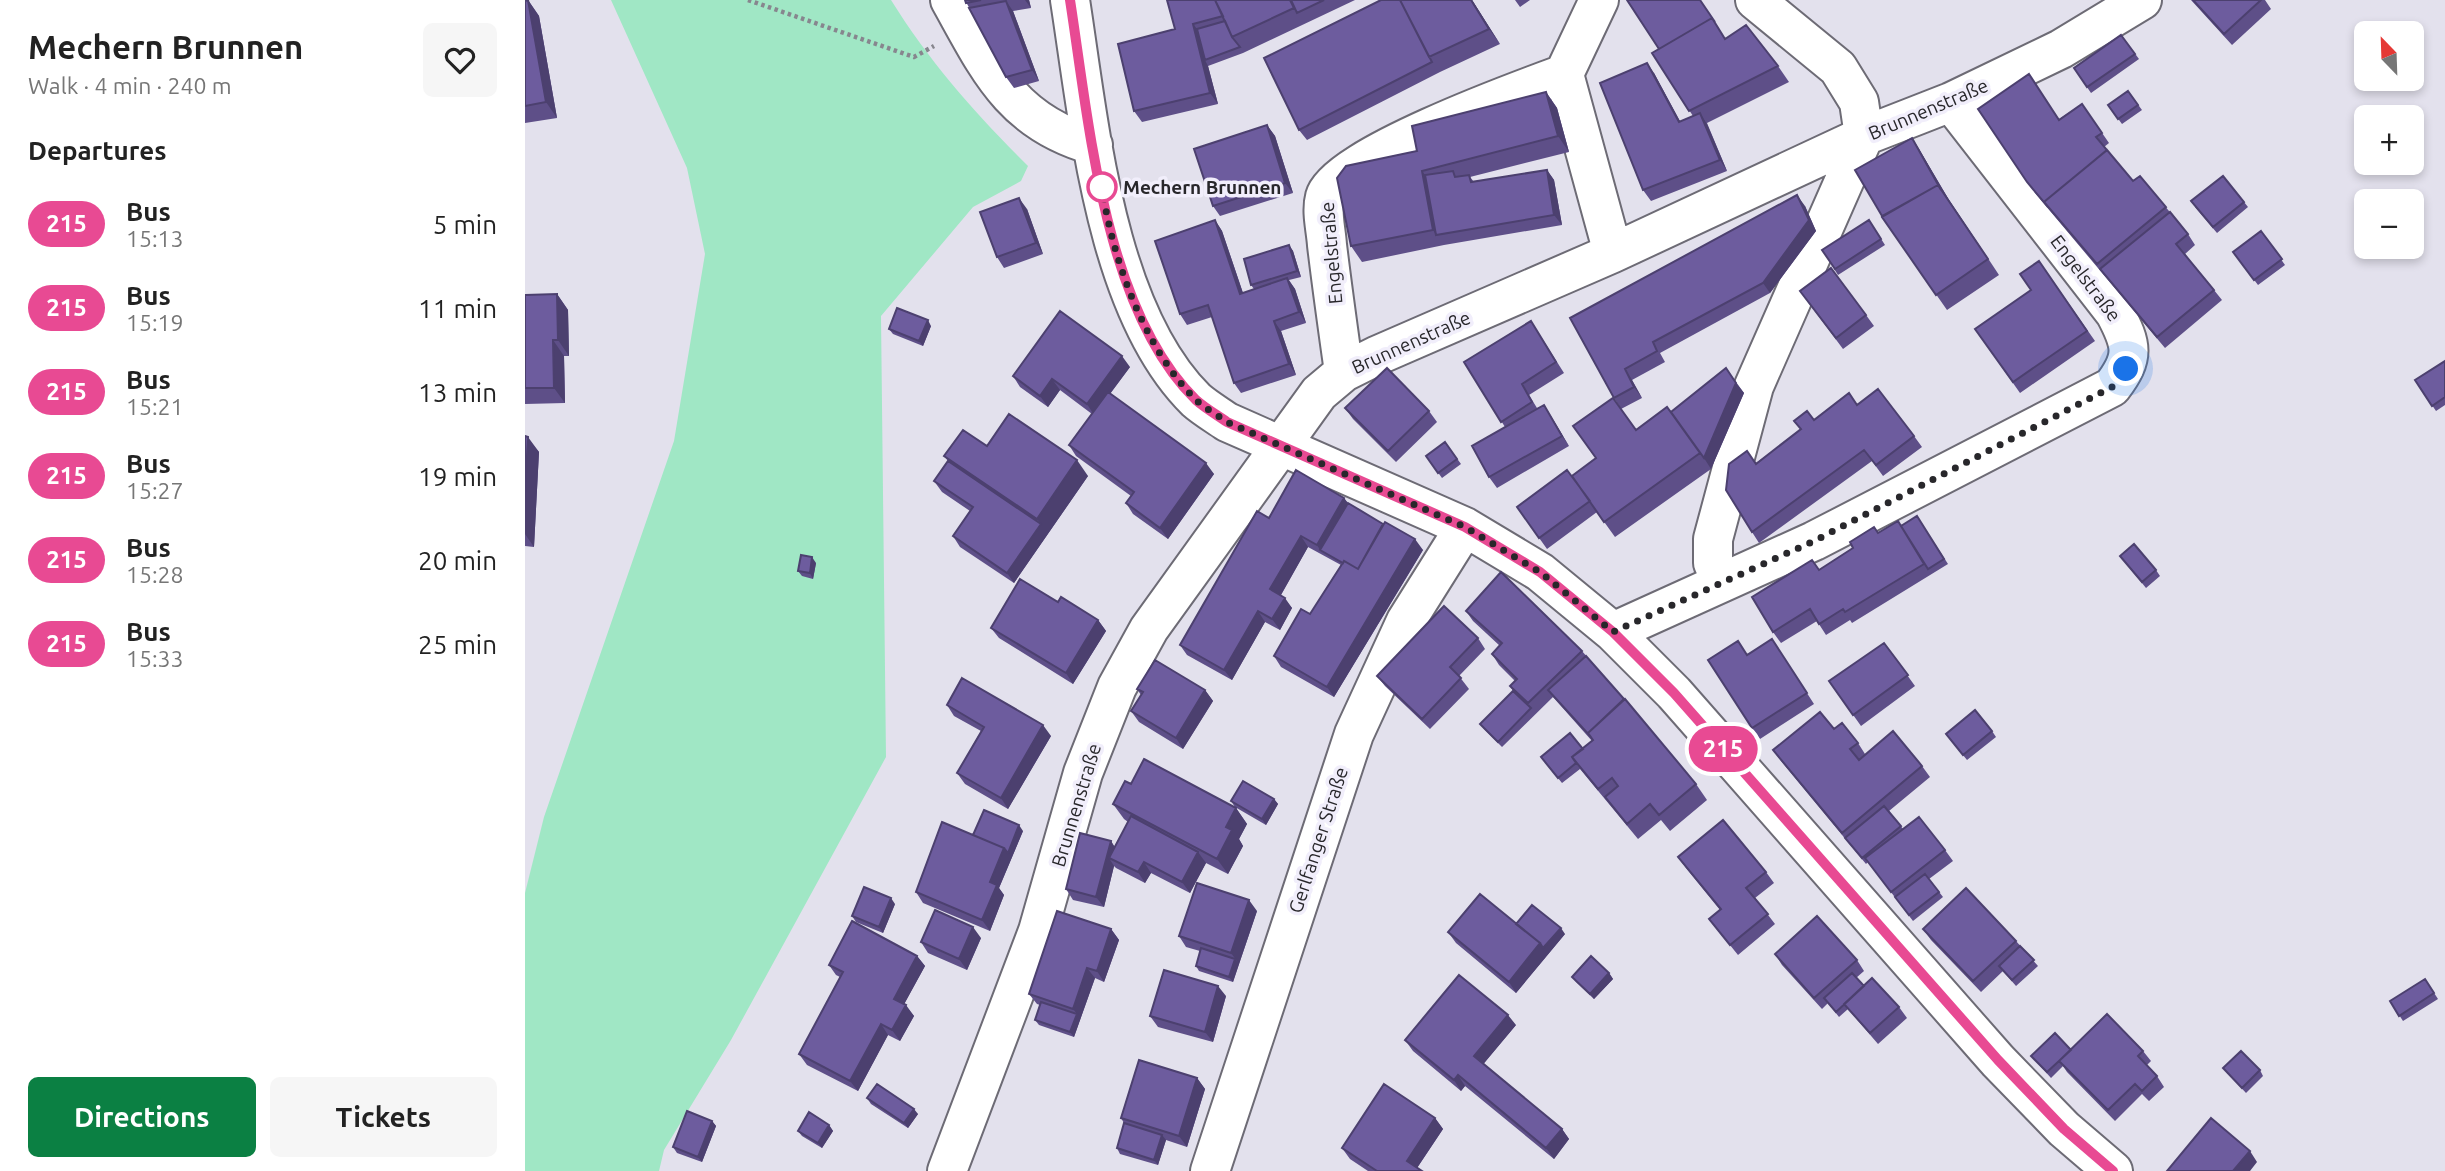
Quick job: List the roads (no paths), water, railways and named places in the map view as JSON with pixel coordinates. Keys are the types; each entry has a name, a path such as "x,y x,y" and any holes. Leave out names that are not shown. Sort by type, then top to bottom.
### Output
{"street":[{"path":"1070,0 1093,145 1115,241 1134,302 1156,348 1196,400 1227,422 1465,527 1540,572 1613,632 1674,693 1998,1060 2064,1129 2113,1171"},
{"path":"1599,0 1564,74 1613,253"},
{"path":"1721,582 1713,563 1713,539 1723,491 1754,386 1864,136 1859,102 1838,68 1755,0"},
{"name":"Brunnenstraße","path":"947,1171 1038,931 1083,773 1117,687 1149,629 1284,446 1319,393 1344,372 1613,253 1864,136 1951,102 2061,49 2143,0"},
{"path":"958,14 988,68 1013,102 1056,133 1093,145"},
{"name":"Engelstraße","path":"1344,372 1331,282 1325,194 1349,172 1427,129 1564,74"},
{"name":"Engelstraße","path":"1613,632 1814,541 1991,451 2112,387 2126,369 2129,339 2115,313 1951,102"},
{"name":"Gerlfanger Straße","path":"1210,1171 1354,733 1406,621 1465,527"}],"place":[{"name":"Mechern Brunnen","path":"1102,187"}]}
